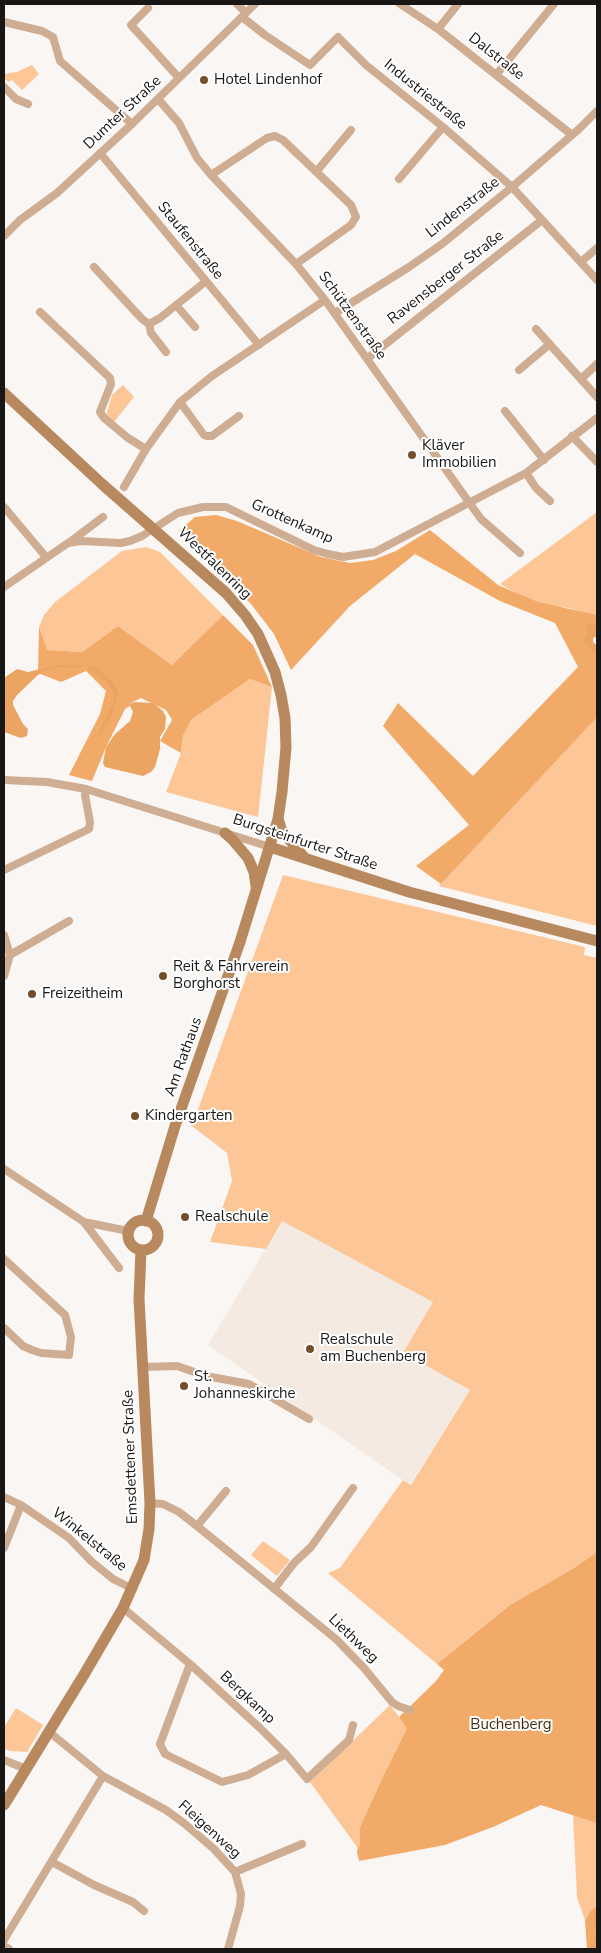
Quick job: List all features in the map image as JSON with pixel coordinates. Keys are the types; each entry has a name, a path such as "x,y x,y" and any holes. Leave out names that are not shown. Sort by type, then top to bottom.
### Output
{"main road":[{"name":"Westfalenring","path":"4,393 102,484 226,593 245,614 258,634 275,672 285,718 286,747 282,792 278,819 270,847"},
{"path":"278,819 282,831 306,858"},
{"path":"225,833 248,858 254,872 256,889"},
{"name":"Burgsteinfurter Straße","path":"270,847 409,892 597,941"},
{"name":"Am Rathaus","path":"146,1221 175,1126 221,997 270,847"},
{"path":"146,1221 155,1227 158,1239 152,1248 141,1250 130,1244 128,1232 135,1223 146,1221"},
{"name":"Emsdettener Straße","path":"4,1805 123,1608 133,1589 144,1560 150,1529 150,1503 139,1299 141,1250"}],"street":[{"path":"236,4 244,15"},
{"name":"Dumter Straße","path":"4,236 20,220 57,193 132,124 255,4"},
{"name":"Dalstraße","path":"400,4 438,29 572,135"},
{"path":"438,29 458,4"},
{"path":"496,75 554,4"},
{"path":"148,8 131,25 179,78"},
{"name":"Industriestraße","path":"244,15 264,35 310,65 338,37 366,65 443,127 512,187 597,280"},
{"path":"4,22 42,31 52,37 60,61 132,124"},
{"path":"4,87 16,99 28,104"},
{"name":"Schützenstraße","path":"158,99 179,123 197,158 211,175 296,264 335,313 481,519 520,554"},
{"name":"Lindenstraße","path":"335,313 442,244 512,187 597,111"},
{"path":"399,179 443,127"},
{"path":"316,172 351,130"},
{"path":"211,175 267,138 275,136 283,140 351,205 356,217 351,225 296,264"},
{"name":"Staufenstraße","path":"100,153 259,345"},
{"name":"Ravensberger Straße","path":"368,358 542,220"},
{"path":"581,262 597,248"},
{"path":"94,267 149,324 151,333 166,352"},
{"path":"149,324 206,282"},
{"path":"124,487 146,449 180,402 212,376 325,300"},
{"path":"176,305 196,327"},
{"path":"40,312 110,378 111,384 100,412 104,418 128,438 146,449"},
{"path":"536,329 597,397"},
{"path":"519,370 550,344"},
{"path":"581,379 597,364"},
{"path":"180,402 207,436 212,436 239,416"},
{"path":"505,411 544,460"},
{"name":"Grottenkamp","path":"68,543 81,541 121,543 130,541 178,513 203,507 226,507 314,550 343,557 375,552 526,473 597,418"},
{"path":"572,436 597,462"},
{"path":"526,473 550,501"},
{"path":"4,507 46,557"},
{"path":"4,587 103,517"},
{"name":"Burgsteinfurter Straße","path":"4,780 47,782 86,789 270,847"},
{"path":"4,870 89,829 90,822 85,795 86,789"},
{"path":"10,955 69,921"},
{"path":"4,935 10,955 4,976"},
{"path":"4,1169 84,1222 119,1268"},
{"path":"84,1222 128,1232"},
{"path":"4,1260 66,1316 71,1337 69,1355 41,1353 32,1350 23,1346 4,1328"},
{"path":"143,1367 177,1366 206,1376 249,1384 309,1419"},
{"path":"274,1589 294,1563 311,1547 354,1488"},
{"path":"197,1526 226,1491"},
{"name":"Winkelstraße","path":"4,1496 69,1538 91,1561 113,1579 133,1589"},
{"name":"Liethweg","path":"150,1503 163,1504 179,1512 197,1526 336,1639 364,1668 392,1702 410,1710"},
{"path":"4,1548 21,1506"},
{"name":"Bergkamp","path":"123,1608 190,1664 286,1754 307,1780 349,1740 353,1725"},
{"path":"190,1664 160,1744 165,1754 222,1782 248,1775 286,1754"},
{"name":"Fleigenweg","path":"48,1732 103,1776 166,1810 185,1824 214,1849 235,1872 241,1894 240,1906 228,1949"},
{"path":"4,1760 26,1769"},
{"path":"4,1940 103,1776"},
{"path":"235,1872 302,1844"},
{"path":"52,1862 94,1885 133,1902 144,1910"},
{"path":"4,1946 9,1949"}],"shaded area":[{"path":"32,65 39,74 22,90 12,80 8,82 4,78 4,74 17,72"},
{"path":"123,385 134,397 114,422 106,416 112,395"},
{"path":"597,512 597,617 569,608 537,604 500,584"},
{"path":"146,547 160,552 223,615 172,665 118,626 82,652 46,650 39,627 44,615 55,602 122,551"},
{"path":"586,624 597,626 597,636 593,638 593,642 597,646 597,653 584,644 588,631"},
{"path":"76,664 80,666 79,668 57,667 47,670 38,675 17,695 13,705 23,724 28,729 27,736 21,738 4,732 4,678 17,669 28,672 53,666"},
{"path":"87,666 94,666 100,670 112,681 118,691 111,717 99,737 98,734 112,705 115,694 106,681 88,670"},
{"path":"250,679 272,687 258,817 166,792 181,753 183,736 191,720"},
{"path":"135,702 153,703 163,711 166,717 165,729 160,737 160,749 155,767 151,772 143,776 105,767 103,763 106,747 115,734 130,721 133,712 129,704"},
{"path":"597,716 597,926 439,886"},
{"path":"283,875 585,947 584,955 597,958 597,1552 574,1568 510,1605 437,1664 328,1573 340,1568 403,1480 411,1485 470,1390 403,1353 433,1302 282,1221 266,1249 210,1242 232,1181 227,1153 192,1126"},
{"name":"Realschule am Buchenberg","path":"282,1221 434,1302 404,1353 470,1390 410,1485 208,1345"},
{"path":"263,1541 290,1560 277,1576 251,1555"},
{"path":"390,1705 408,1729 360,1827 360,1844 357,1852 357,1847 310,1782"},
{"path":"16,1708 43,1725 27,1752 4,1749 4,1727"},
{"path":"573,1814 597,1823 597,1906 591,1910 585,1920 577,1898"}],"green space":[{"path":"216,515 237,521 321,557 350,563 373,560 396,551 430,530 498,585 538,602 597,615 597,636 593,638 593,642 597,646 597,717 441,884 416,866 469,825 383,726 398,703 473,776 578,667 555,623 500,601 415,554 350,606 291,670 274,634 251,604 179,531 195,517"},
{"path":"223,615 253,645 272,687 250,679 191,720 183,736 181,753 160,741 172,720 166,710 141,698 129,704 130,706 125,709 92,781 69,775 100,714 106,691 86,671 61,682 38,673 39,627 47,650 82,652 118,626 172,665"},
{"name":"Buchenberg","path":"597,1552 597,1823 541,1805 493,1827 445,1845 359,1861 357,1852 360,1844 360,1827 407,1729 399,1717 436,1681 444,1670 437,1664 510,1605 574,1568"},
{"path":"597,1906 597,1949 587,1949 585,1920 591,1910"}],"waterway":[{"path":"597,1914 595,1915 597,1935"},
{"path":"593,1949 597,1938"}],"place":[{"name":"Hotel Lindenhof","path":"204,80"},
{"name":"Kläver Immobilien","path":"412,455"},
{"name":"Reit & Fahrverein Borghorst","path":"163,976"},
{"name":"Freizeitheim","path":"32,994"},
{"name":"Kindergarten","path":"135,1116"},
{"name":"Realschule","path":"185,1217"},
{"name":"Realschule am Buchenberg","path":"310,1349"},
{"name":"St. Johanneskirche","path":"184,1386"}]}
